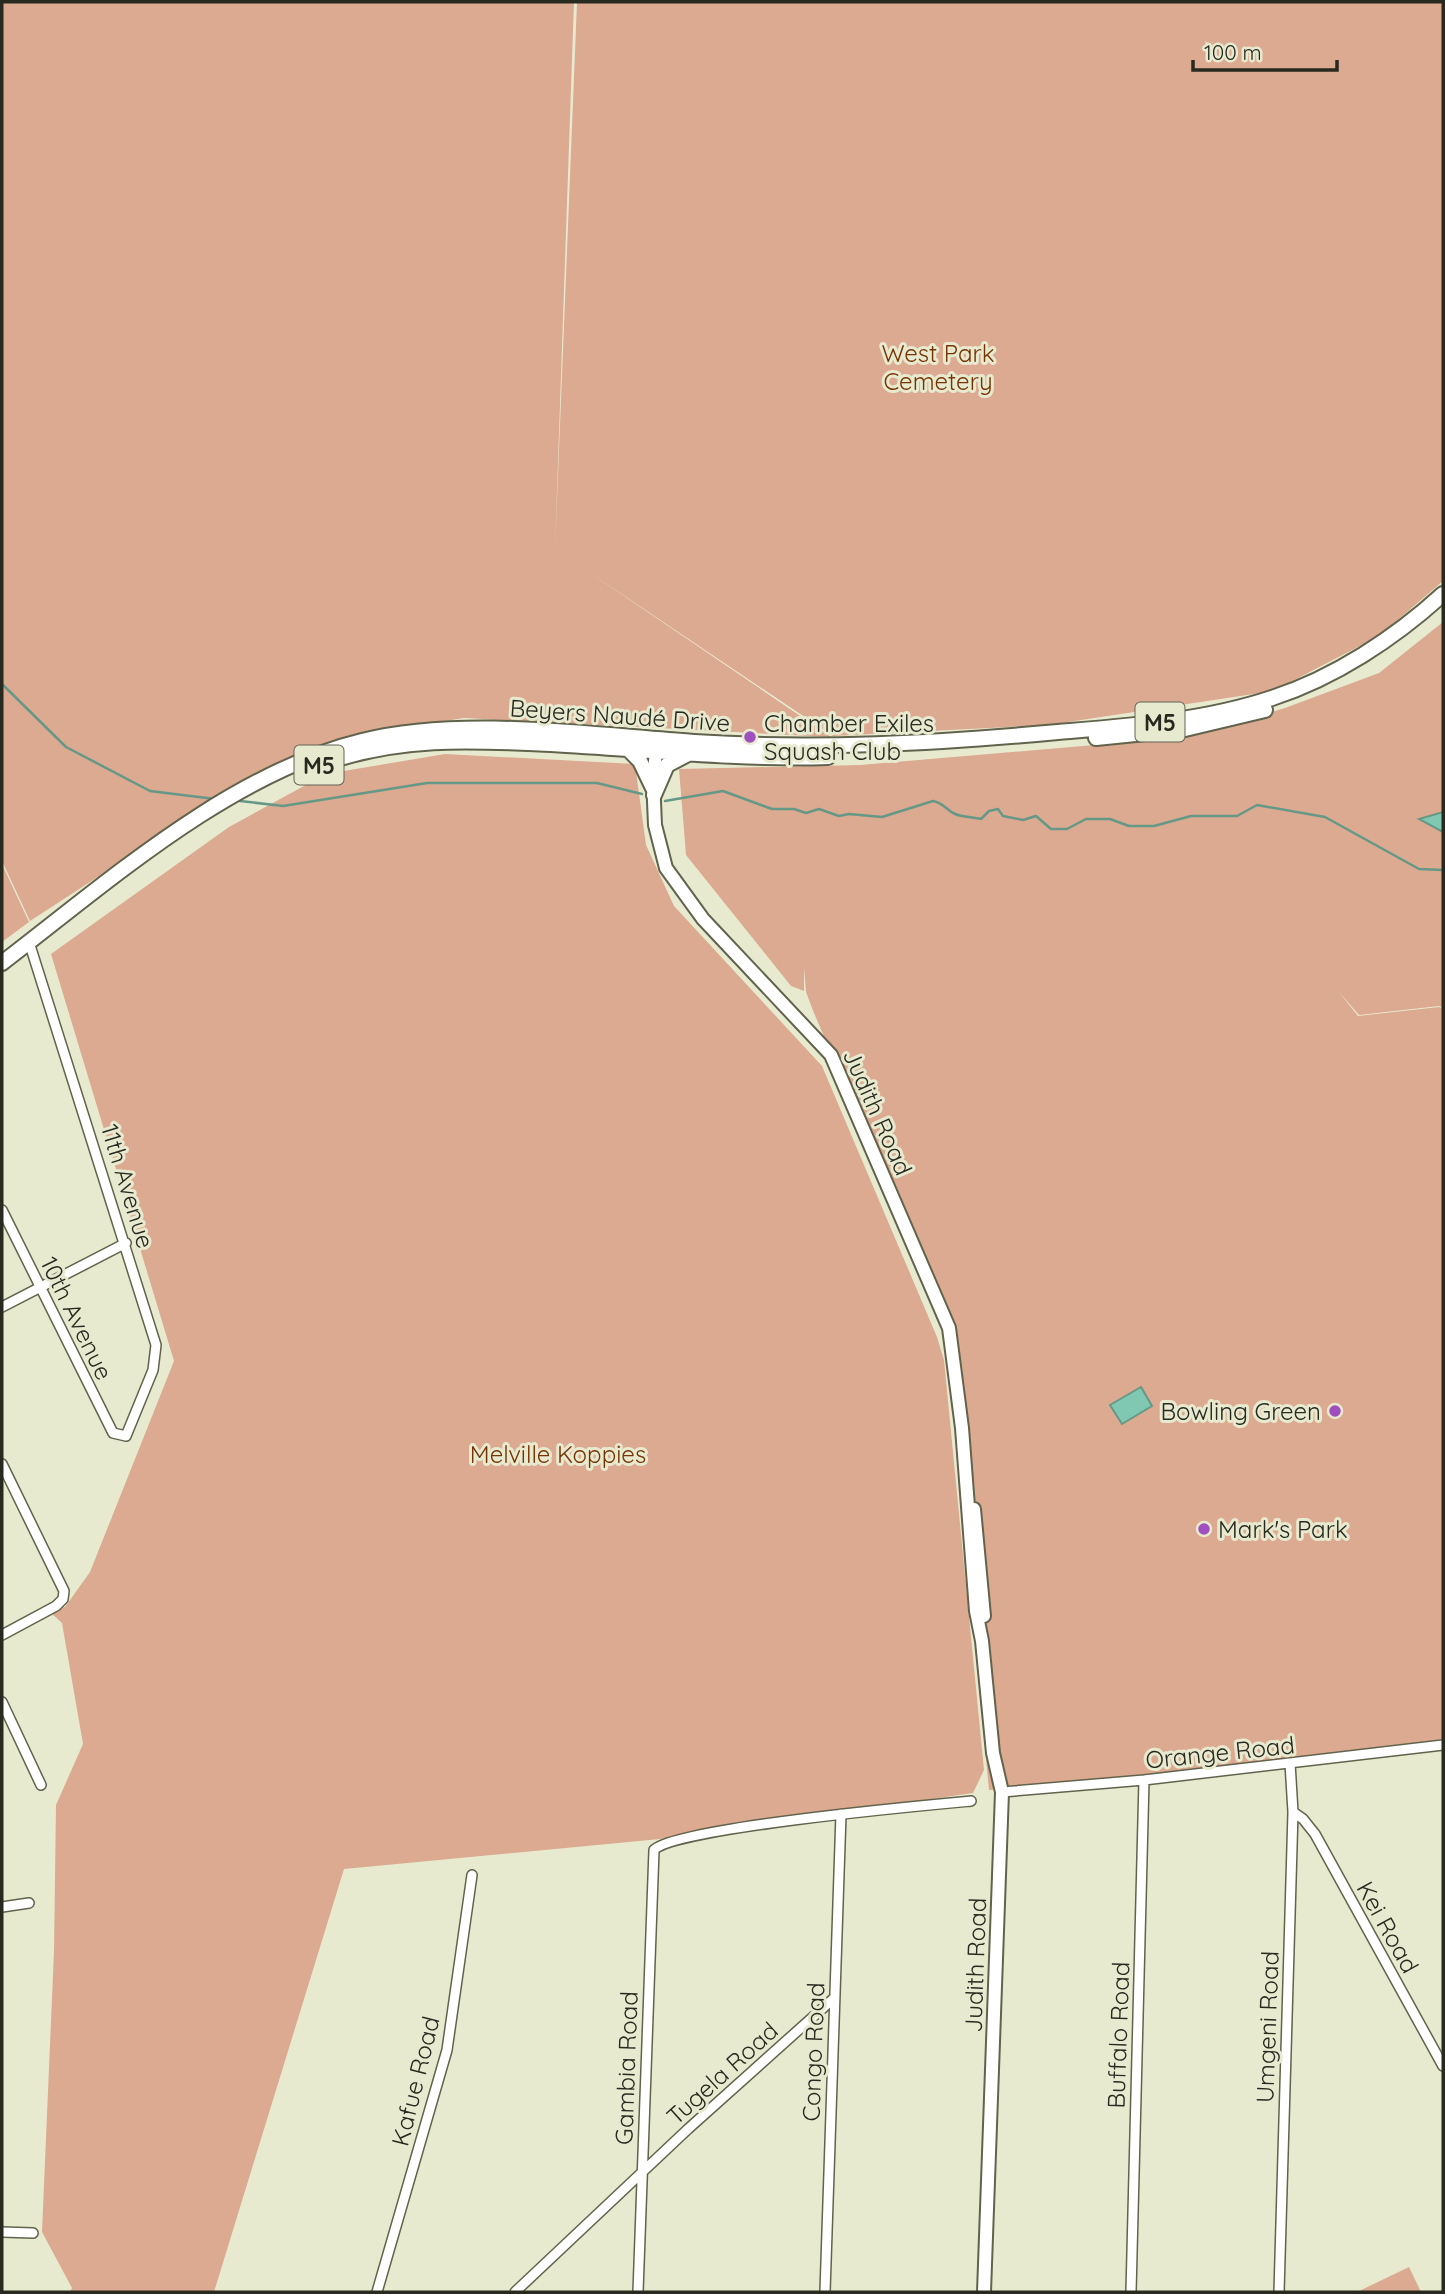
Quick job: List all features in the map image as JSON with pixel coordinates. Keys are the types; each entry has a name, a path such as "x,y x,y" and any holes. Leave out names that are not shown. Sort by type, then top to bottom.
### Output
{"main road":[{"name":"Beyers Naudé Drive","path":"32,946 198,818 272,776 345,745 392,735 465,729 657,746 845,747 1007,737 1192,718 1275,698 1319,678 1381,643 1443,594"},
{"name":"Beyers Naudé Drive","path":"32,946 202,824 255,793 330,761 387,746 446,740 628,749 657,746 689,753 788,758 932,752 1144,734 1211,724 1265,710 1311,692 1386,650 1443,606"},
{"path":"628,749 640,761 653,791"},
{"path":"653,791 667,765 689,753"},
{"name":"M5","path":"2,963 32,946"},
{"name":"M5","path":"2,975 32,946"}],"street":[{"name":"Judith Road","path":"657,746 653,791 658,842 666,868 681,891 834,1062 949,1328 965,1467 981,1557 982,1641 993,1753 1002,1792 984,2292"},
{"name":"11th Avenue","path":"32,946 156,1345 156,1357 129,1434 121,1437"},
{"name":"10th Avenue","path":"2,1210 113,1433 121,1437"},
{"path":"2,1307 126,1243"},
{"path":"2,1464 64,1591 63,1599 56,1606 2,1635"},
{"path":"2,1702 41,1784"},
{"name":"Orange Road","path":"1002,1792 1144,1780 1443,1745"},
{"name":"Umgeni Road","path":"1279,2292 1293,1812 1290,1763"},
{"name":"Buffalo Road","path":"1131,2292 1144,1780"},
{"path":"841,1814 971,1801"},
{"name":"Kei Road","path":"1293,1812 1303,1819 1315,1835 1443,2066"},
{"name":"Gambia Road","path":"638,2292 651,1864 657,1846 670,1841 841,1814"},
{"name":"Congo Road","path":"825,2292 841,1814"},
{"name":"Kafue Road","path":"377,2292 443,2069 472,1875"},
{"path":"2,1907 29,1903"},
{"name":"Tugela Road","path":"515,2292 642,2172 833,1999"},
{"path":"2,2232 33,2234"}],"green space":[{"name":"West Park Cemetery","path":"2,2 574,2 555,549 577,2 1443,2 1443,581 1379,636 1273,691 1048,725 833,736 580,566 831,737 464,718 361,734 247,780 30,921 2,861"},
{"name":"Mark's Park","path":"1443,622 1443,1008 1439,1006 1359,1015 1338,991 1358,1016 1439,1007 1443,1009 1443,1739 1285,1764 989,1790 944,1319 814,1013 806,992 804,967 804,991 791,986 686,855 679,769 860,765 1164,739 1226,726 1285,708 1379,673"},
{"name":"Melville Koppies","path":"445,754 635,764 646,845 674,906 822,1066 937,1337 944,1360 984,1770 973,1793 660,1839 344,1869 214,2292 70,2292 72,2288 42,2232 54,1951 56,1805 83,1744 62,1623 50,1612 65,1607 90,1572 174,1361 51,954 229,827 326,774"},
{"path":"2,864 29,922 2,942"},
{"path":"1409,2267 1421,2292 1357,2292"}],"water":[{"path":"1443,812 1443,832 1419,819"},
{"path":"1141,1387 1152,1406 1122,1424 1110,1405"}],"waterway":[{"path":"2,684 66,747 150,791 215,799"},
{"path":"240,801 283,806 427,783 597,783 642,794"},
{"path":"665,801 723,791 772,809 794,809 806,813 819,809 839,816 849,814 882,817 933,801 955,814 981,819 989,811 998,809 1003,816 1023,820 1036,816 1051,829 1067,829 1086,819 1110,819 1129,826 1154,826 1191,816 1237,816 1257,805 1325,817 1419,869 1443,870"}],"place":[{"name":"Chamber Exiles Squash Club","path":"750,737"},
{"name":"Bowling Green","path":"1335,1411"},
{"name":"Mark's Park","path":"1204,1529"}]}
